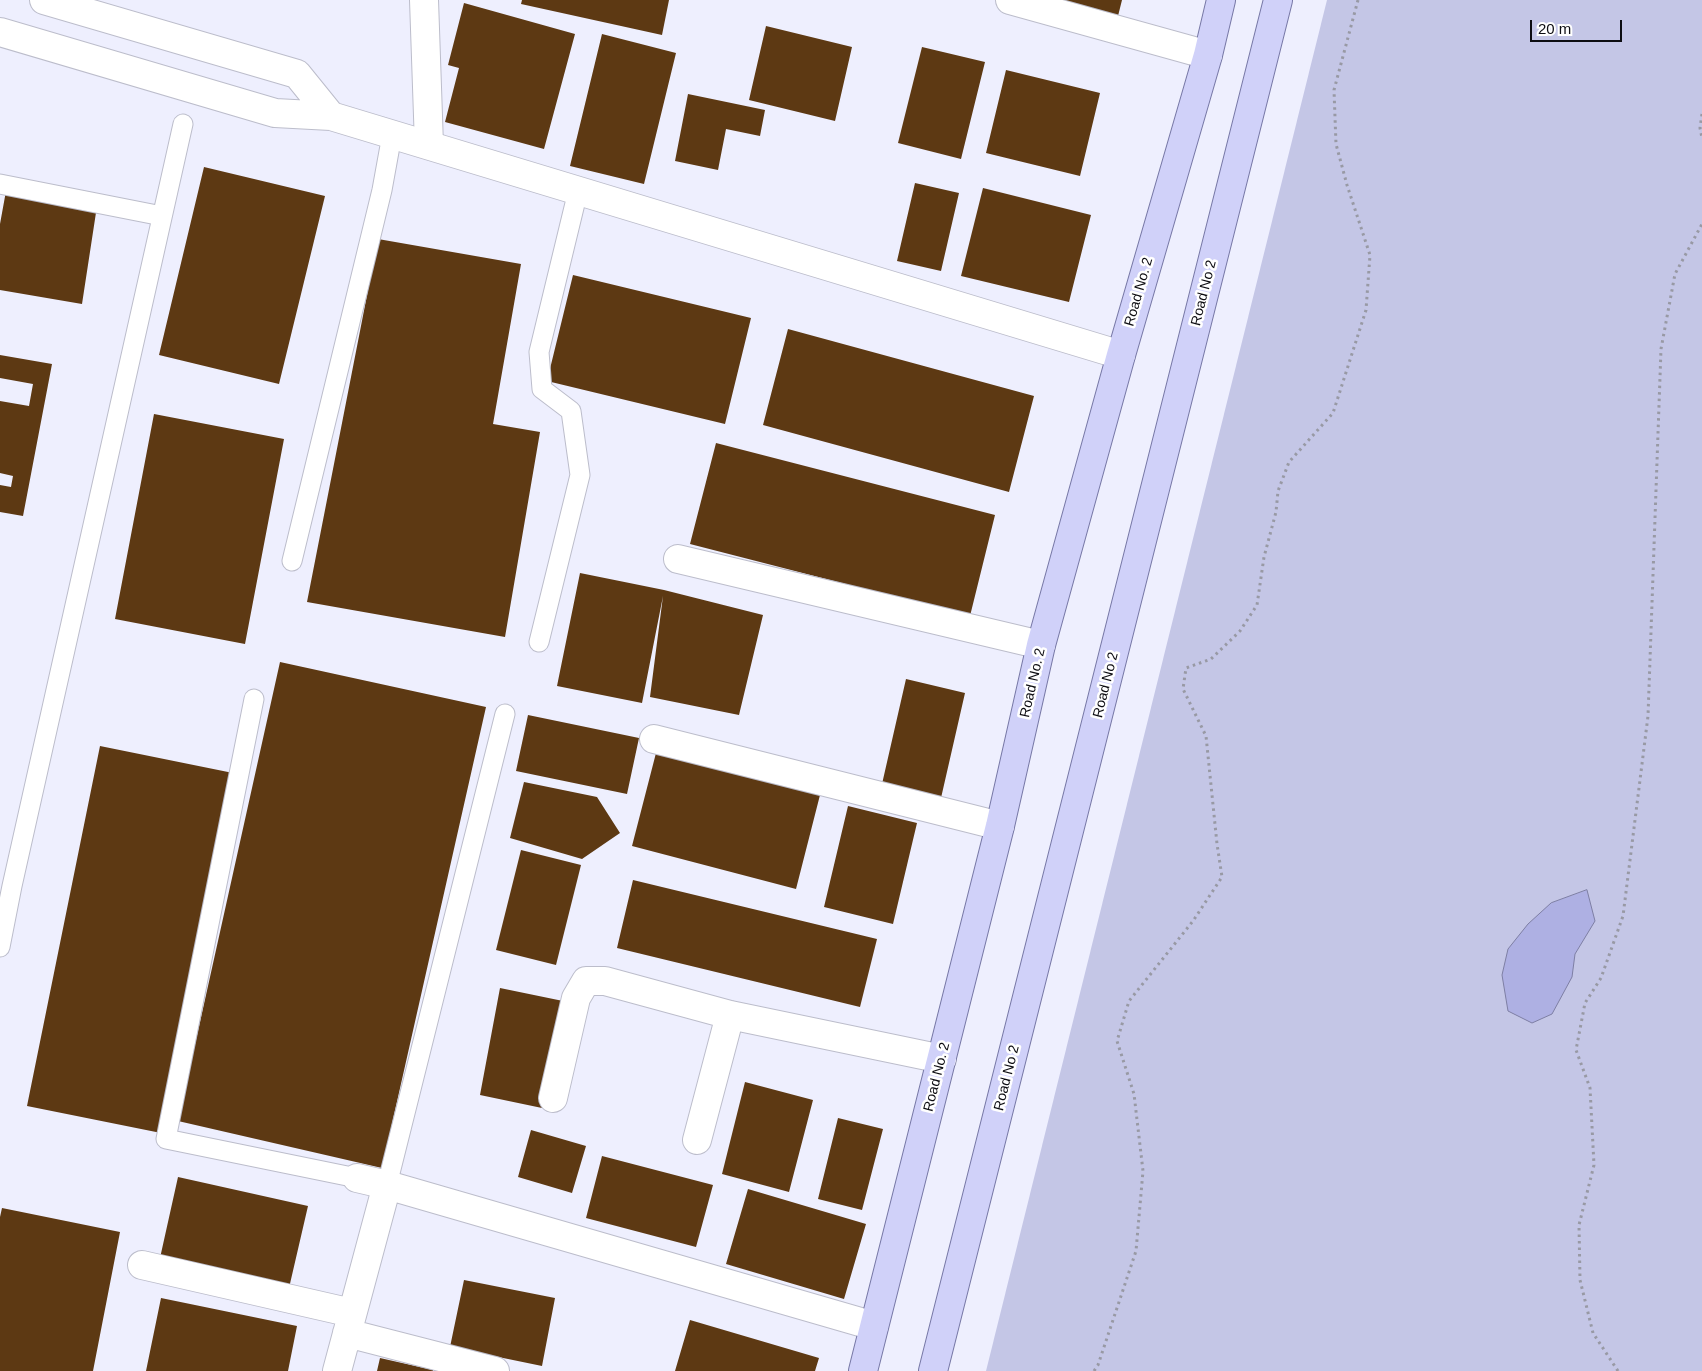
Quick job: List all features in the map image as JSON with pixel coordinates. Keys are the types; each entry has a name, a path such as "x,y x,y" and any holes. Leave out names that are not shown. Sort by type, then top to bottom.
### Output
{"main road":[{"name":"Road No. 2","path":"863,1371 1000,826 1041,645 1121,354 1208,55 1221,0"},
{"name":"Road No 2","path":"933,1371 1278,0"}],"street":[{"path":"44,0 297,74 331,116"},
{"path":"424,0 429,145"},
{"path":"1010,0 1208,55"},
{"path":"0,32 275,113 331,116 1121,354"},
{"path":"678,559 1041,645"},
{"path":"654,740 1000,826"},
{"path":"553,1098 576,998 586,981 604,981 730,1015 942,1059"},
{"path":"697,1140 730,1015"},
{"path":"356,1178 387,1185 874,1326"},
{"path":"337,1371 387,1185"},
{"path":"142,1265 350,1323 495,1371"}],"lane":[{"path":"0,947 183,124"},
{"path":"292,561 382,190 392,135"},
{"path":"0,184 162,216"},
{"path":"539,642 580,475 571,411 542,389 539,352 578,190"},
{"path":"254,698 166,1139 356,1178"},
{"path":"387,1185 505,714"}],"path":[{"path":"1094,1371 1098,1365 1136,1250 1144,1171 1134,1094 1117,1041 1129,1001 1193,921 1222,877 1206,736 1183,689 1186,668 1210,659 1240,632 1256,605 1264,557 1276,512 1278,491 1289,462 1333,413 1366,310 1370,255 1336,144 1334,90 1358,0"},
{"path":"1702,114 1700,128 1702,138"},
{"path":"1618,1371 1593,1332 1580,1280 1579,1225 1594,1164 1590,1088 1576,1050 1585,1003 1601,978 1623,916 1648,716 1661,350 1675,274 1702,224"}],"shaded area":[{"path":"1327,0 1702,0 1702,1371 986,1371"},
{"path":"1587,890 1595,921 1575,954 1572,977 1552,1014 1532,1023 1508,1011 1502,975 1508,949 1528,924 1551,903"}],"building":[{"path":"522,0 669,0 662,35 521,4"},
{"path":"1058,0 1122,0 1118,16"},
{"path":"464,3 575,34 544,149 445,122 459,68 448,65"},
{"path":"766,26 852,47 835,121 749,100"},
{"path":"602,34 676,53 644,184 570,166"},
{"path":"922,47 985,62 961,159 898,143"},
{"path":"1006,70 1100,93 1080,176 986,153"},
{"path":"688,94 765,110 760,136 726,129 718,170 675,161"},
{"path":"204,167 325,196 279,384 159,355"},
{"path":"915,183 959,193 941,271 897,261"},
{"path":"983,188 1091,215 1069,302 961,276"},
{"path":"6,191 97,206 82,304 0,290 0,224"},
{"path":"378,239 521,264 493,424 540,432 505,637 307,602"},
{"path":"573,275 751,318 725,424 547,381"},
{"path":"788,329 1034,396 1009,492 763,425"},
{"path":"0,355 52,364 23,516 0,512 0,485 11,487 13,476 0,473 0,401 29,406 33,384 0,378"},
{"path":"154,414 284,439 245,644 115,619"},
{"path":"716,443 995,515 970,616 690,544"},
{"path":"580,573 664,590 763,615 739,715 650,697 663,596 642,703 557,686"},
{"path":"280,662 486,707 382,1168 178,1121"},
{"path":"906,679 965,693 941,798 882,784"},
{"path":"528,715 639,738 627,794 516,771"},
{"path":"100,746 233,773 161,1133 27,1106"},
{"path":"656,753 820,795 796,889 632,846"},
{"path":"524,782 597,797 620,833 582,859 510,838"},
{"path":"848,806 917,823 893,924 824,907"},
{"path":"521,850 581,865 556,965 496,950"},
{"path":"633,880 877,939 860,1007 617,948"},
{"path":"500,988 563,1001 542,1108 480,1095"},
{"path":"745,1082 813,1100 789,1192 722,1174"},
{"path":"838,1118 883,1129 862,1210 818,1199"},
{"path":"531,1130 586,1146 572,1193 518,1177"},
{"path":"602,1156 713,1185 696,1247 586,1218"},
{"path":"178,1177 308,1206 289,1288 160,1258"},
{"path":"748,1189 866,1224 844,1299 726,1264"},
{"path":"2,1208 120,1232 93,1371 0,1371 0,1217"},
{"path":"464,1280 555,1298 542,1366 450,1347"},
{"path":"161,1298 297,1326 288,1371 146,1371"},
{"path":"690,1320 819,1358 815,1371 675,1371"},
{"path":"380,1358 433,1370 433,1371 377,1371"}]}
